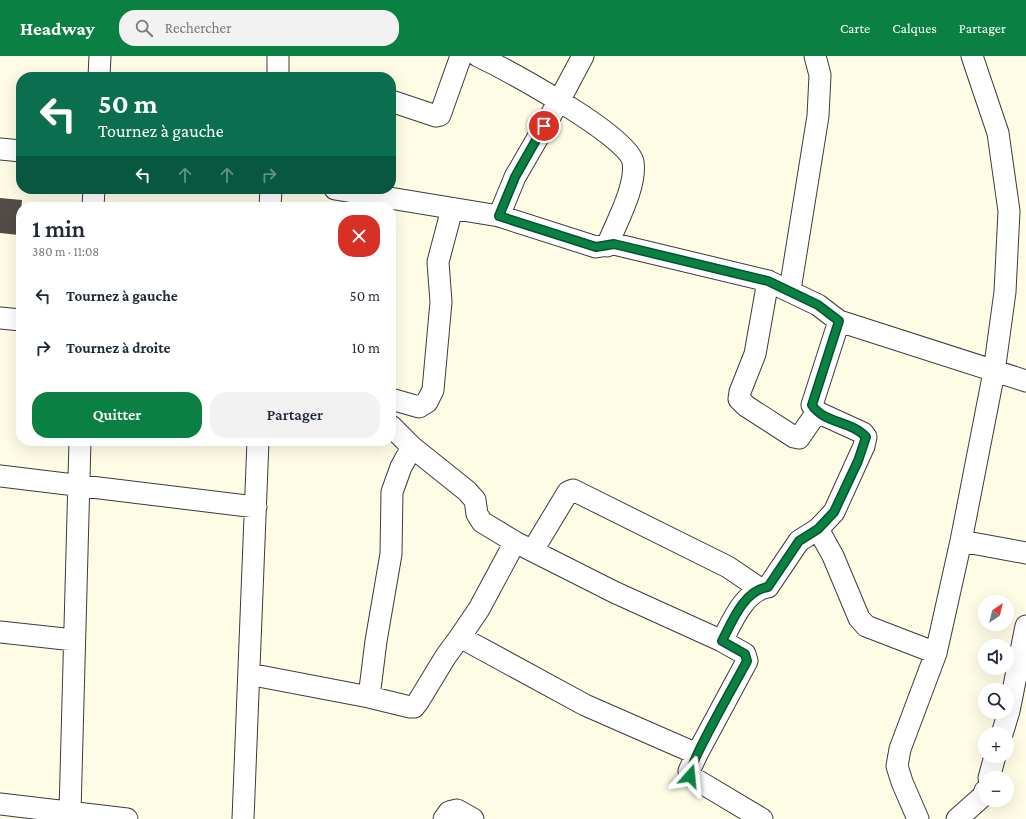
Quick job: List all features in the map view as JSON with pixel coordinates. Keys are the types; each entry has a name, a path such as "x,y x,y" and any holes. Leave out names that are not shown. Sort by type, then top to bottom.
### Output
{"street":[{"path":"99,72 100,56"},
{"path":"396,103 436,116 440,115 461,56"},
{"path":"478,56 498,61 559,101 625,148 633,161 632,182 607,246"},
{"path":"499,216 515,177 583,56"},
{"path":"790,290 818,116 820,74 815,56"},
{"path":"918,819 902,782 897,766 900,750 936,653 961,541 994,372 1017,212 998,133 972,56"},
{"path":"0,149 16,151"},
{"path":"364,194 499,216 596,247 614,244 768,281 790,290 818,305 839,321 994,372 1026,381"},
{"path":"396,400 419,407 427,402 433,390 441,302 438,262 452,209"},
{"path":"768,281 755,354 740,392 739,399 746,406 794,437 799,438 817,412"},
{"path":"0,318 16,320"},
{"path":"722,641 746,599 759,588 768,587 799,541 818,529 834,512 864,446 866,437 856,430 817,412 812,405 813,396 839,321"},
{"path":"396,431 412,447 467,491 475,500 477,514 482,522 515,542 614,592 722,641 745,654 747,661 689,771 690,776 762,819"},
{"path":"70,812 80,446"},
{"path":"243,819 258,446"},
{"path":"369,697 376,641 391,554 392,492 400,467 412,447"},
{"path":"0,476 256,507"},
{"path":"533,550 568,492 573,490 728,566 759,588"},
{"path":"818,529 833,556 859,618 866,626 936,653"},
{"path":"961,541 1026,553"},
{"path":"249,674 414,707 479,609 515,542"},
{"path":"1004,727 1009,711 1026,626"},
{"path":"0,632 74,640"},
{"path":"460,638 585,704 697,754"},
{"path":"957,819 978,800"},
{"path":"0,804 127,819"},
{"path":"444,819 449,812 457,810 473,819"}],"building":[{"path":"0,198 22,200 22,202 16,202 16,235 0,233"}],"route":[{"path":"544,126 515,177 499,216 596,247 614,244 768,281 790,290 818,305 839,321 813,396 812,405 817,412 862,433 866,437 864,446 846,490 834,512 818,529 799,541 768,587 759,588 746,599 722,641 745,654 747,661 697,754 689,771 690,776"}]}
